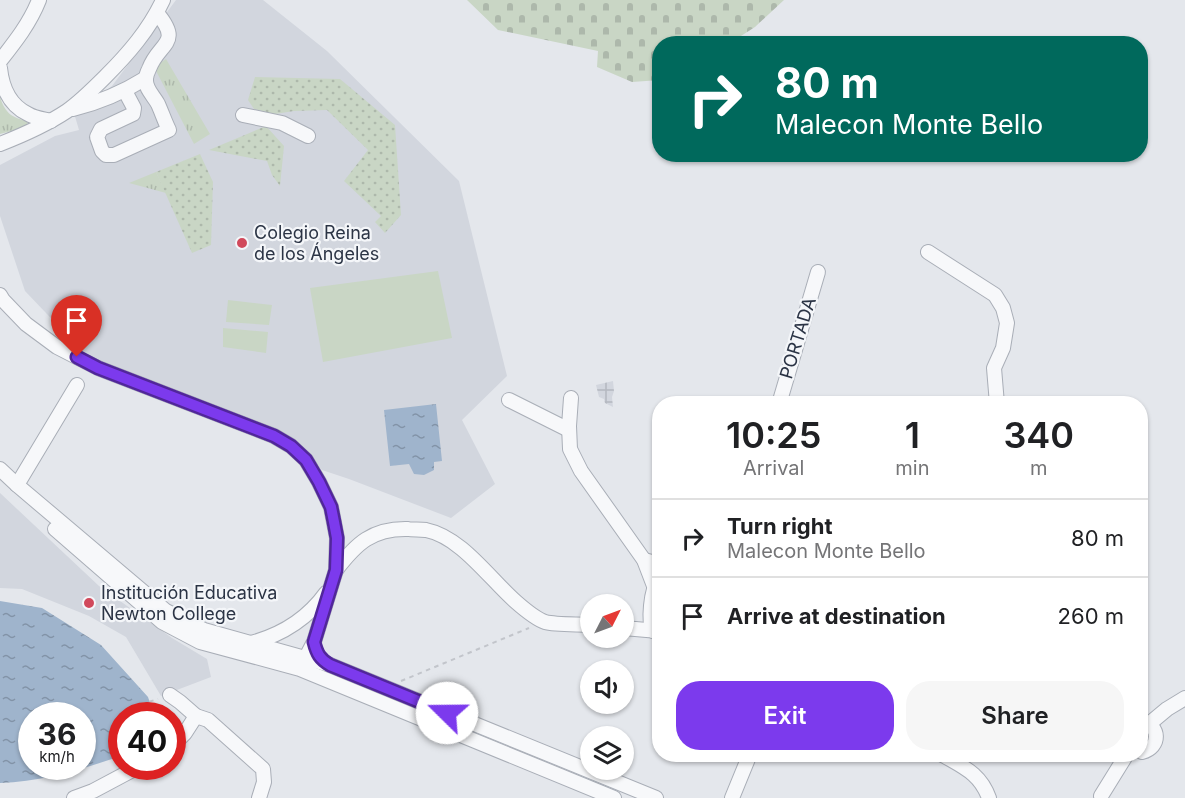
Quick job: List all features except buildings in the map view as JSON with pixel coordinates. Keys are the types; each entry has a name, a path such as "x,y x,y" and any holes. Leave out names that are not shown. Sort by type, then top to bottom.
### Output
{"street":[{"path":"0,61 16,41 39,0"},
{"path":"125,91 134,108 133,114 101,129 97,137 106,155 114,155 169,130 157,102 148,89 146,78 152,62 167,44 170,34 160,7"},
{"path":"0,144 51,121 94,88 141,37 160,7"},
{"path":"0,68 2,84 12,102 28,114 51,121"},
{"path":"68,110 93,104 125,91 146,78"},
{"path":"243,115 282,123 308,136"},
{"path":"928,252 994,295 1003,308 1007,322 1003,348 994,368 996,396"},
{"name":"PORTADA","path":"781,396 818,272"},
{"path":"0,295 27,324 57,347 98,368 274,436 291,446 306,460 331,507 337,538 336,570 314,642 303,664"},
{"path":"17,485 77,385"},
{"path":"571,398 570,449 581,471 652,574"},
{"path":"509,400 569,430"},
{"path":"0,469 166,611 204,630 250,643 286,659"},
{"path":"0,482 162,622 200,642 303,664 352,691 614,798"},
{"path":"336,570 351,550 366,538 395,529 426,530 452,540 524,609 545,622 580,625"},
{"path":"644,560 652,562"},
{"path":"250,643 277,634 306,616 331,586"},
{"path":"286,659 289,627"},
{"path":"634,629 652,631"},
{"path":"314,642 316,652 330,665 655,798"},
{"path":"303,664 330,665"},
{"path":"352,691 358,677"},
{"path":"170,695 196,716 208,720 263,769 264,782 259,798"},
{"path":"1148,720 1185,698"},
{"path":"186,731 196,716"},
{"path":"1148,725 1155,731 1155,741 1148,749"},
{"path":"732,798 747,762"},
{"path":"955,762 975,774 985,787 989,798"},
{"path":"1101,796 1122,762"},
{"path":"74,798 93,792 115,780"}],"path":[{"path":"384,687 545,622"},
{"path":"148,702 170,695"}],"shaded area":[{"name":"Colegio Reina de los Ángeles","path":"176,0 263,0 327,51 459,181 507,376 462,420 495,484 451,518 322,470 297,441 87,356 25,291 0,216 0,165 55,136 79,130 74,113 112,86"},
{"path":"613,381 613,407 599,397 596,385"},
{"name":"Institución Educativa Newton College","path":"0,493 99,586 172,638 207,659 211,677 161,696 126,637 89,616 22,589 0,588"}],"green space":[{"path":"467,0 784,0 755,27 741,36 652,36 652,81 632,82 597,67 598,51 498,30"},
{"path":"166,59 210,134 194,144 154,67"},
{"path":"255,77 340,79 395,125 401,215 385,233 375,222 381,216 344,181 368,150 327,110 275,114 254,109 248,100"},
{"path":"0,97 10,114 28,121 27,127 0,134"},
{"path":"266,126 284,146 280,186 272,175 267,161 209,150"},
{"path":"200,154 213,182 211,245 192,253 156,172"},
{"path":"156,172 166,193 129,183"},
{"path":"438,271 452,338 323,362 310,288"},
{"path":"228,300 272,305 269,325 226,322"},
{"path":"223,328 268,332 266,353 223,347"}],"water":[{"path":"436,404 442,461 434,462 434,470 424,475 414,474 409,464 390,466 384,410"},
{"path":"0,601 42,608 101,645 148,697 150,702 108,702 108,760 96,764 96,702 18,702 18,780 28,780 0,783"}],"place":[{"name":"Colegio Reina de los Ángeles","path":"242,243"},
{"name":"Institución Educativa Newton College","path":"89,603"}],"route":[{"path":"77,357 98,368 274,436 291,446 306,460 331,507 337,538 336,570 314,642 316,652 330,665 447,713"}]}
